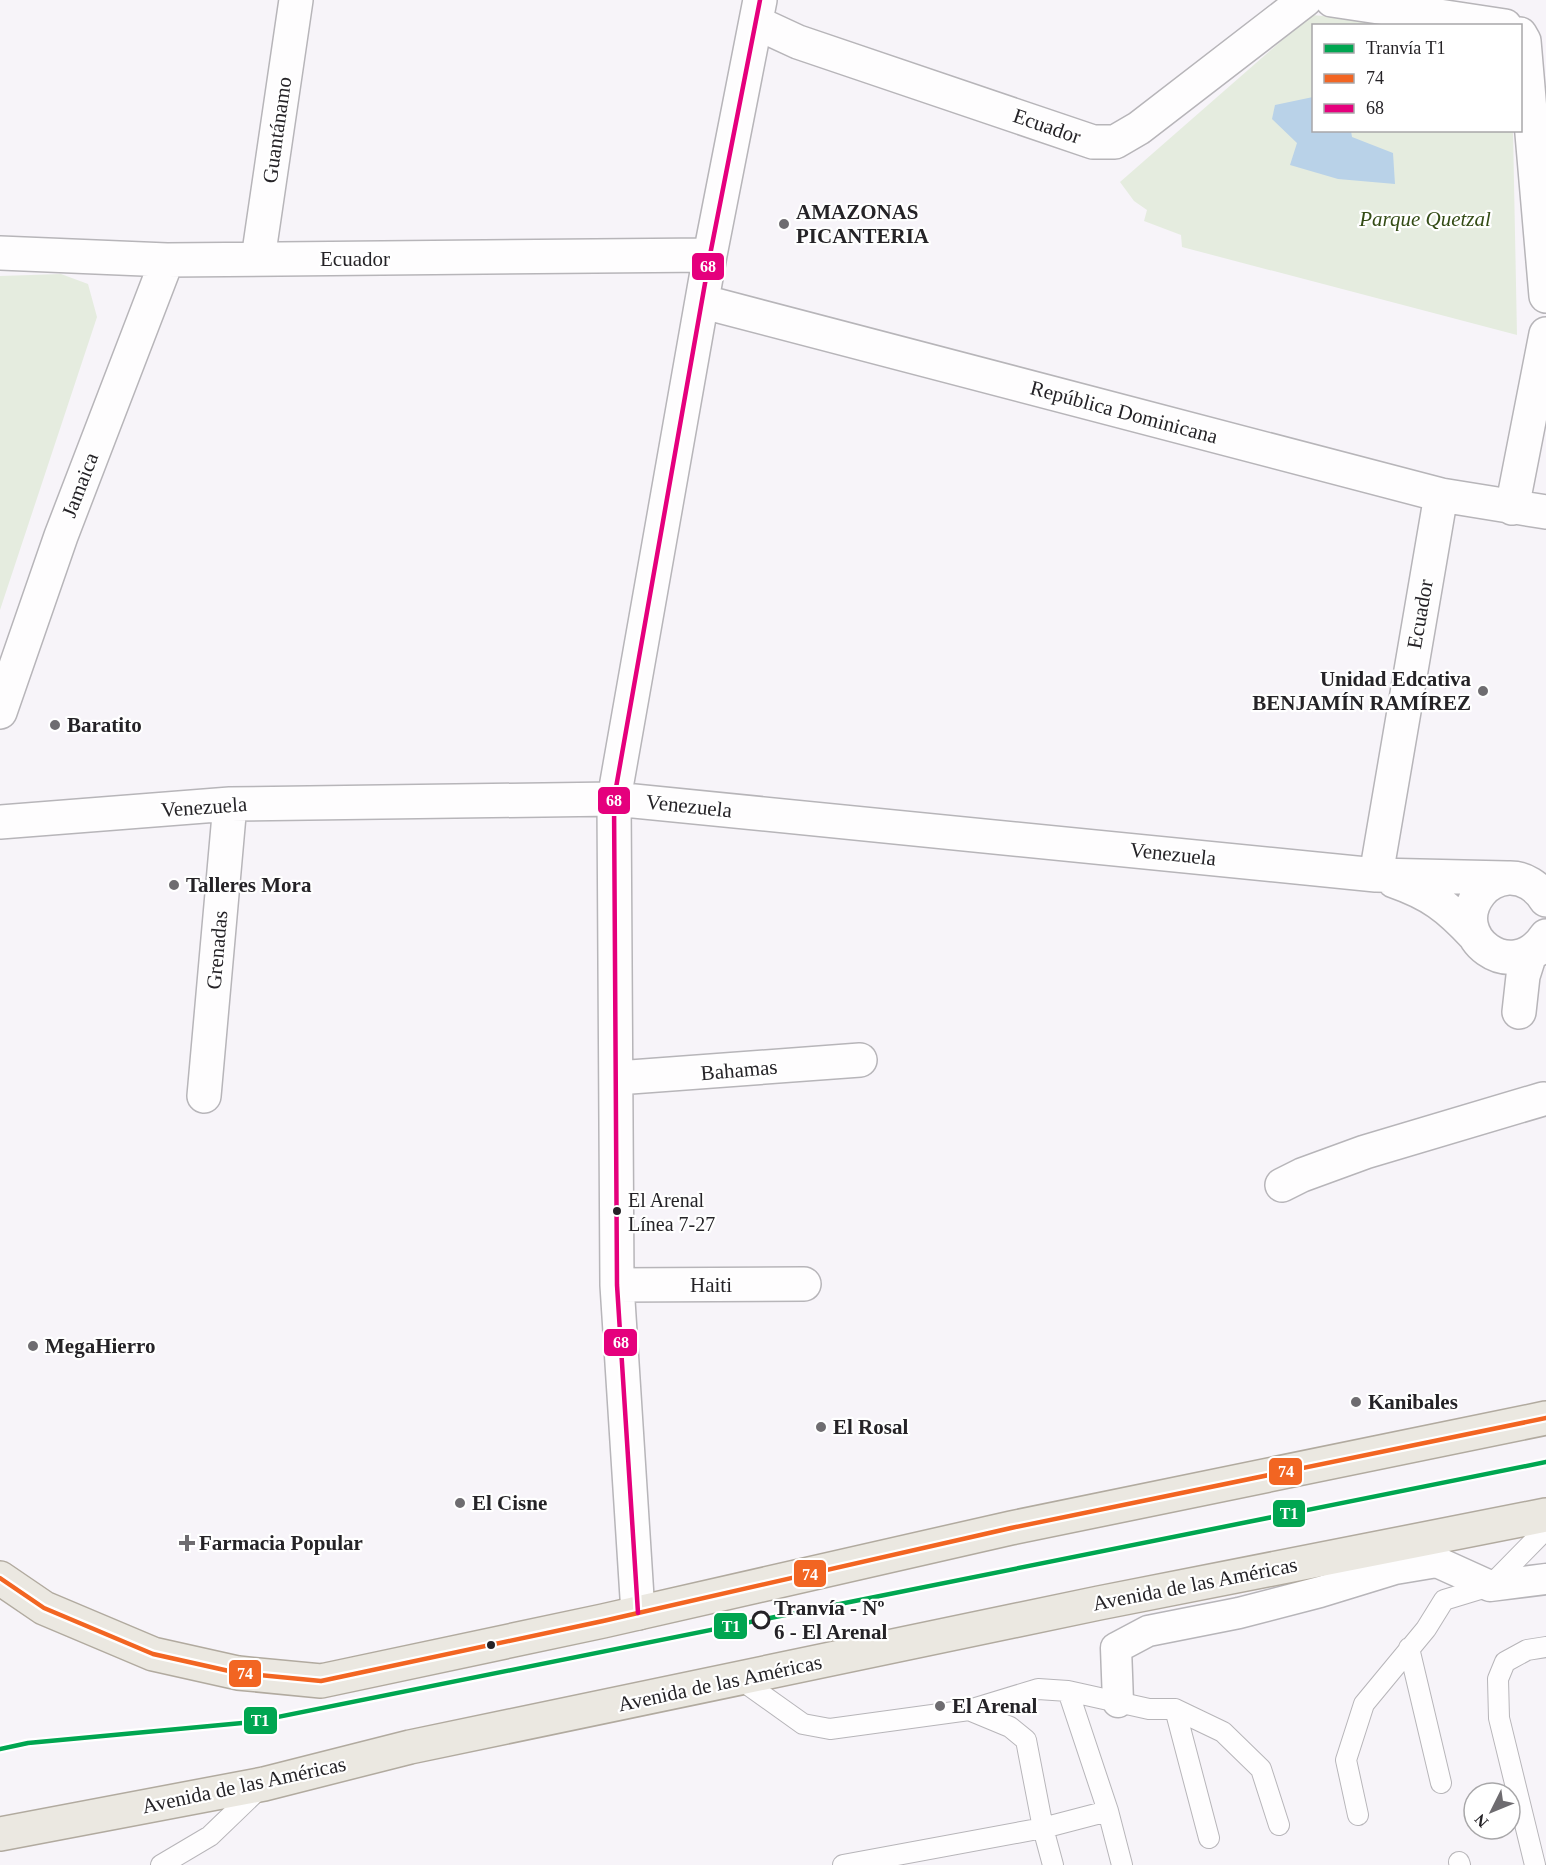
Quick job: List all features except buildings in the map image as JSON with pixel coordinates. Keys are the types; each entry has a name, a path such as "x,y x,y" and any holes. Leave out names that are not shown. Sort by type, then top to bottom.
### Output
{"main road":[{"path":"0,1578 44,1608 153,1654 238,1673 321,1681 638,1613 1011,1528 1546,1418"},
{"name":"Avenida de las Américas","path":"0,1834 264,1784 410,1747 1098,1603 1546,1515"}],"street":[{"name":"Guantánamo","path":"258,259 296,0"},
{"name":"Ecuador","path":"759,11 798,42 1093,142 1115,142 1139,128 1305,0"},
{"path":"1332,0 1492,24"},
{"path":"638,1613 617,1285 614,799 704,302 710,255 759,11"},
{"path":"1522,36 1546,296"},
{"name":"Ecuador","path":"0,253 166,260 710,255"},
{"name":"Jamaica","path":"0,712 61,536 166,260"},
{"name":"República Dominicana","path":"704,302 1441,495 1546,512"},
{"path":"1512,508 1546,334"},
{"name":"Ecuador","path":"1376,875 1441,495"},
{"name":"Venezuela","path":"0,822 230,804 614,799 1376,875 1531,886"},
{"name":"Grenadas","path":"204,1096 230,804"},
{"name":"Venezuela","path":"1376,875 1425,892 1450,909 1478,940"},
{"path":"1531,886 1489,885 1476,898 1471,910 1478,940 1510,989 1519,1012 1523,976 1541,945"},
{"path":"1478,940 1504,958 1518,958 1541,945"},
{"name":"Bahamas","path":"617,1078 860,1060"},
{"path":"1282,1185 1302,1175 1365,1152 1543,1098"},
{"name":"Haiti","path":"617,1285 804,1284"},
{"path":"1118,1702 1116,1648 1148,1631 1239,1613 1395,1569 1437,1562 1490,1586 1546,1579"}],"lane":[{"path":"1358,1815 1346,1760 1364,1704 1426,1629 1444,1600 1490,1586 1546,1529"},
{"path":"1535,1865 1499,1718 1498,1679 1505,1662 1527,1650 1546,1647"},
{"path":"1409,1648 1441,1783"},
{"path":"740,1679 803,1724 830,1730 969,1710 1038,1689 1068,1691 1149,1709 1175,1709 1223,1732 1261,1769 1279,1825"},
{"path":"1068,1691 1108,1811 1122,1865"},
{"path":"1175,1709 1209,1838"},
{"path":"969,1710 1010,1727 1026,1740 1043,1828 1053,1865"},
{"path":"160,1865 210,1836 264,1784"},
{"path":"845,1865 951,1856 1108,1811"}],"green space":[{"name":"Parque Quetzal","path":"1311,15 1423,24 1312,24 1312,132 1513,132 1517,335 1182,247 1181,235 1144,221 1147,210 1134,201 1120,182"},
{"path":"61,274 88,284 97,317 0,610 0,276"}],"water":[{"path":"1312,97 1312,132 1351,132 1352,137 1393,153 1395,184 1338,179 1290,165 1297,143 1272,119 1275,105"}],"tram line":[{"name":"T1","path":"0,1749 28,1743 253,1722 1546,1462"}],"transit line":[{"name":"68","path":"638,1613 617,1285 614,799 710,255 760,0"},
{"name":"74","path":"0,1578 44,1608 153,1654 238,1673 321,1681 603,1621 1011,1528 1546,1418"}],"place":[{"name":"AMAZONAS PICANTERIA","path":"784,224"},
{"name":"Unidad Edcativa BENJAMÍN RAMÍREZ","path":"1483,691"},
{"name":"Baratito","path":"55,725"},
{"name":"Talleres Mora","path":"174,885"},
{"name":"El Arenal Línea 7-27","path":"617,1211"},
{"name":"MegaHierro","path":"33,1346"},
{"name":"Kanibales","path":"1356,1402"},
{"name":"El Rosal","path":"821,1427"},
{"name":"El Cisne","path":"460,1503"},
{"name":"Farmacia Popular","path":"187,1543"},
{"name":"Tranvía - Nº 6 - El Arenal","path":"761,1620"},
{"name":"El Arenal","path":"940,1706"}]}
